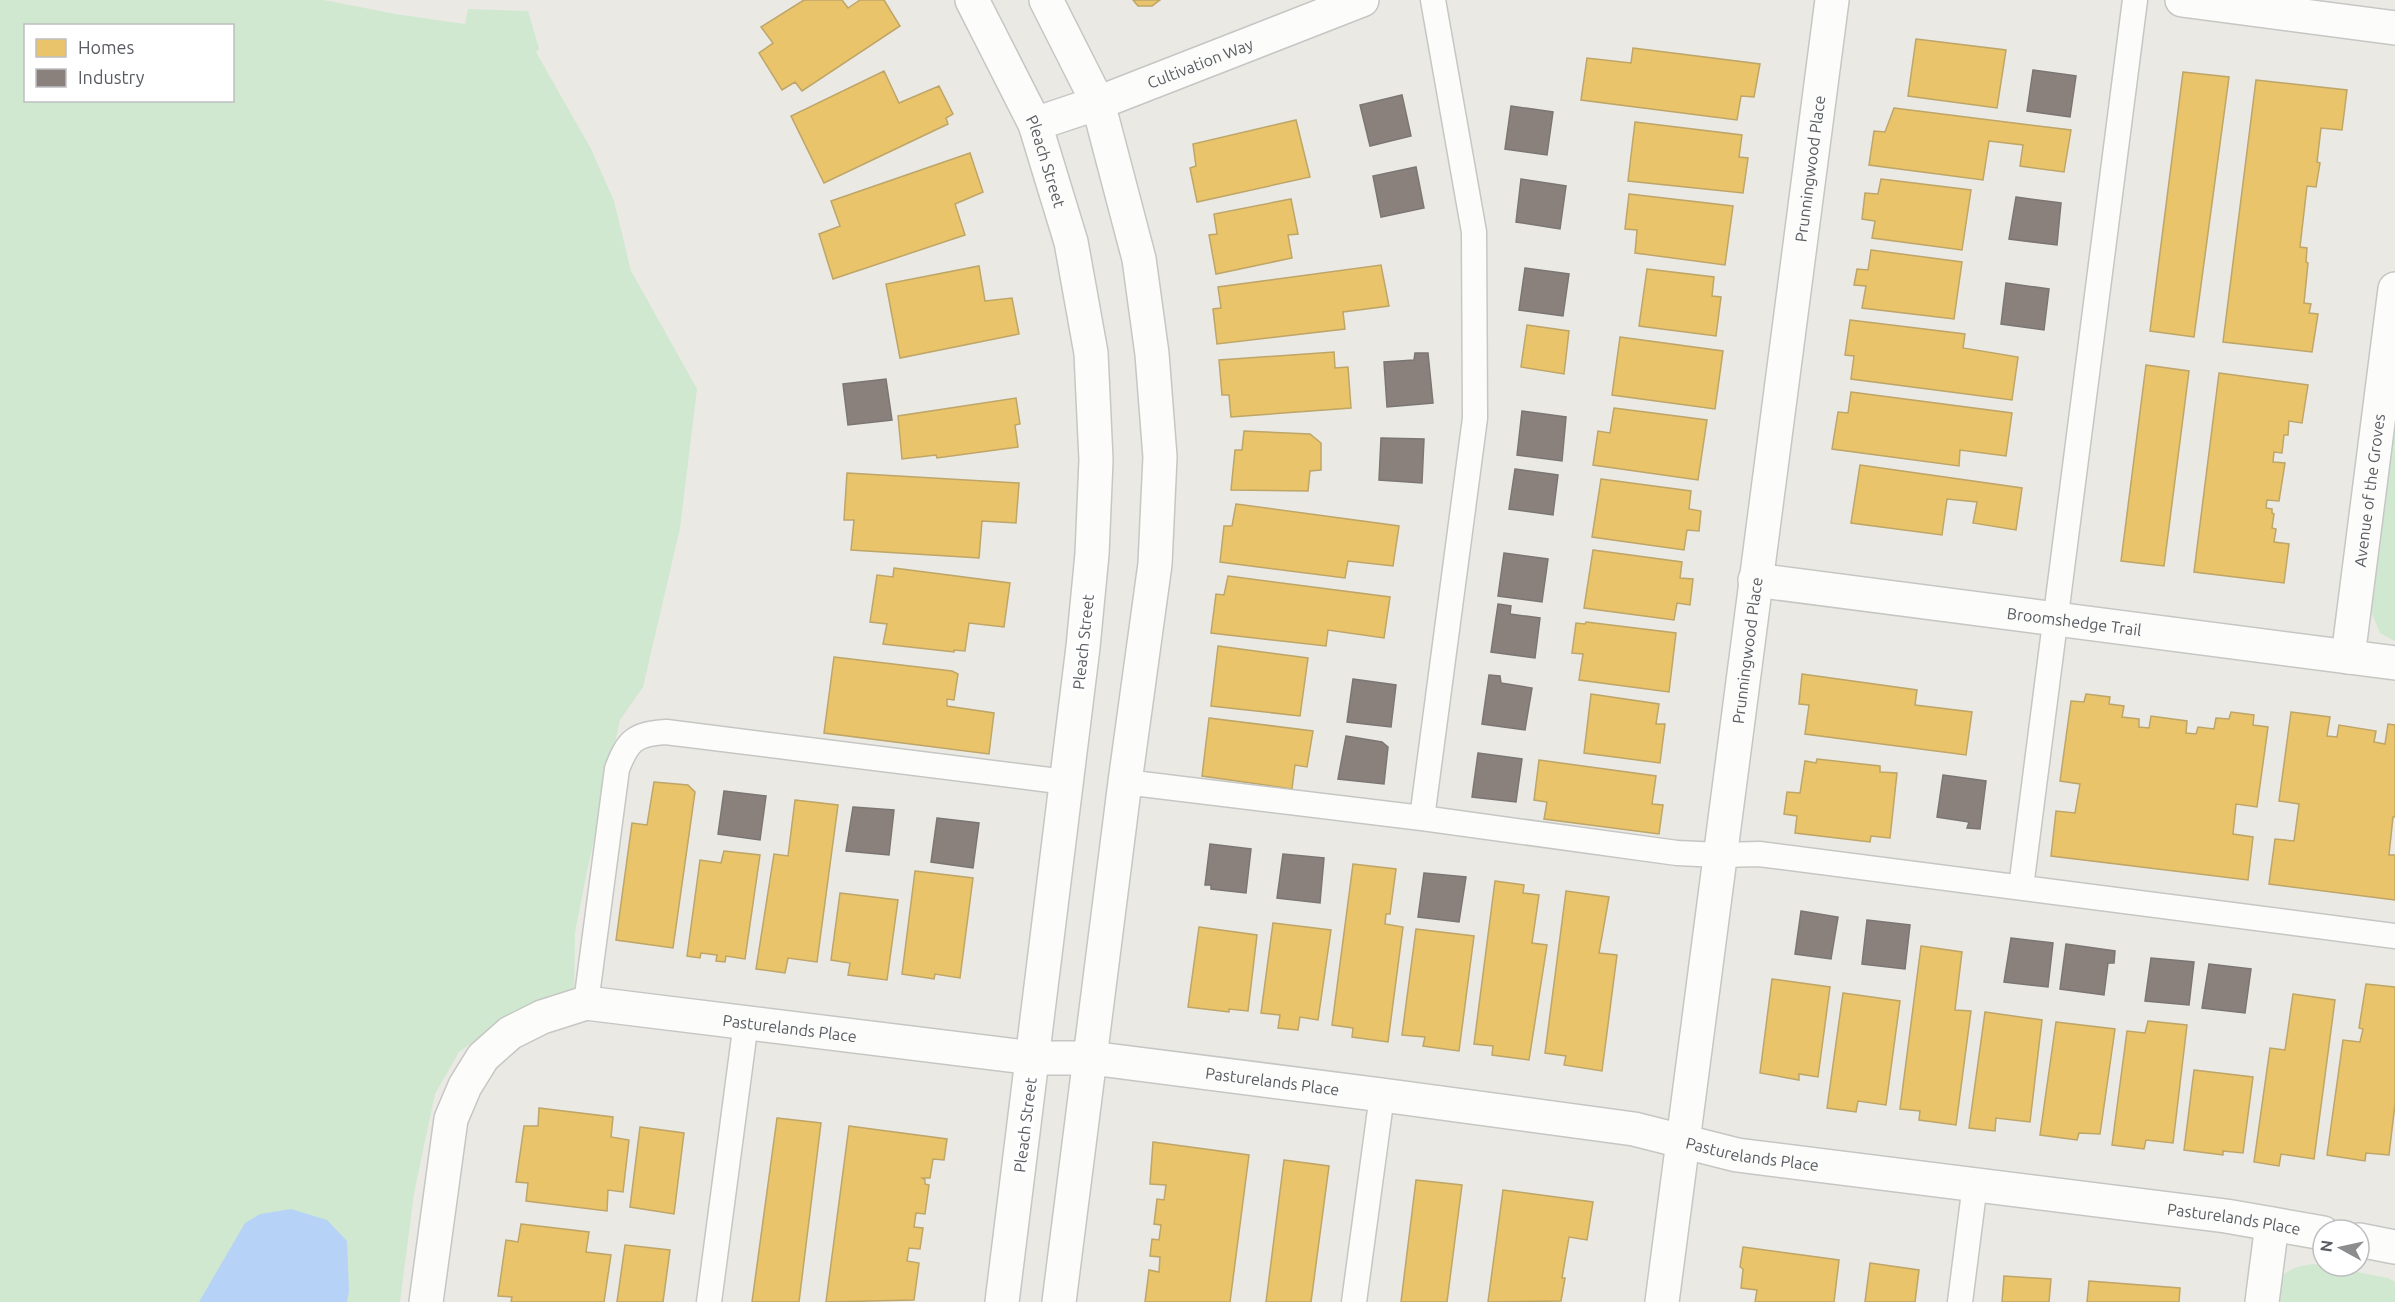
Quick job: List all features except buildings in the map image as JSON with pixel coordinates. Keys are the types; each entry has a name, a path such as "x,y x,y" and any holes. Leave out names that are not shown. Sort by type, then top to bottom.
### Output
{"street":[{"name":"Pleach Street","path":"972,0 1035,124 1071,242 1092,364 1096,460 1092,554 1002,1302"},
{"path":"1046,0 1098,103 1139,259 1152,354 1160,457 1155,564 1059,1302"},
{"name":"Cultivation Way","path":"1035,124 1098,103 1362,0"},
{"name":"Prunningwood Place","path":"1662,1302 1832,0"},
{"path":"2182,0 2395,28"},
{"name":"Avenue of the Groves","path":"2348,657 2395,289"},
{"name":"Broomshedge Trail","path":"1755,580 2395,663"},
{"name":"Pasturelands Place","path":"426,1302 451,1119 465,1086 483,1058 510,1033 542,1017 586,1003 1033,1058 1091,1058 1382,1095 1634,1129 1737,1155 2226,1216 2311,1231"},
{"path":"2262,1302 2272,1224"},
{"path":"2371,1242 2395,1247"}],"lane":[{"path":"1422,818 1475,418 1474,232 1433,0"},
{"path":"2021,887 2134,0"},
{"path":"586,1003 617,769 624,751 631,742 644,734 666,732 1066,782"},
{"path":"1125,783 1422,818 1677,853 1759,854 2395,936"},
{"path":"709,1302 746,1022"},
{"path":"1354,1302 1382,1095"},
{"path":"1960,1302 1975,1184"}],"green space":[{"path":"0,0 324,0 395,14 465,24 468,9 528,11 539,49 536,52 591,149 614,201 631,271 697,389 680,528 643,687 620,720 575,933 574,990 496,1025 459,1052 435,1094 414,1193 400,1302 0,1302"},
{"path":"2395,397 2395,641 2380,633 2369,607"},
{"path":"2311,1264 2311,1278 2371,1278 2371,1275 2388,1278 2395,1282 2395,1302 2270,1302 2284,1275"}],"water":[{"path":"291,1209 327,1220 347,1241 349,1291 347,1302 199,1302 245,1223 260,1214"}]}
